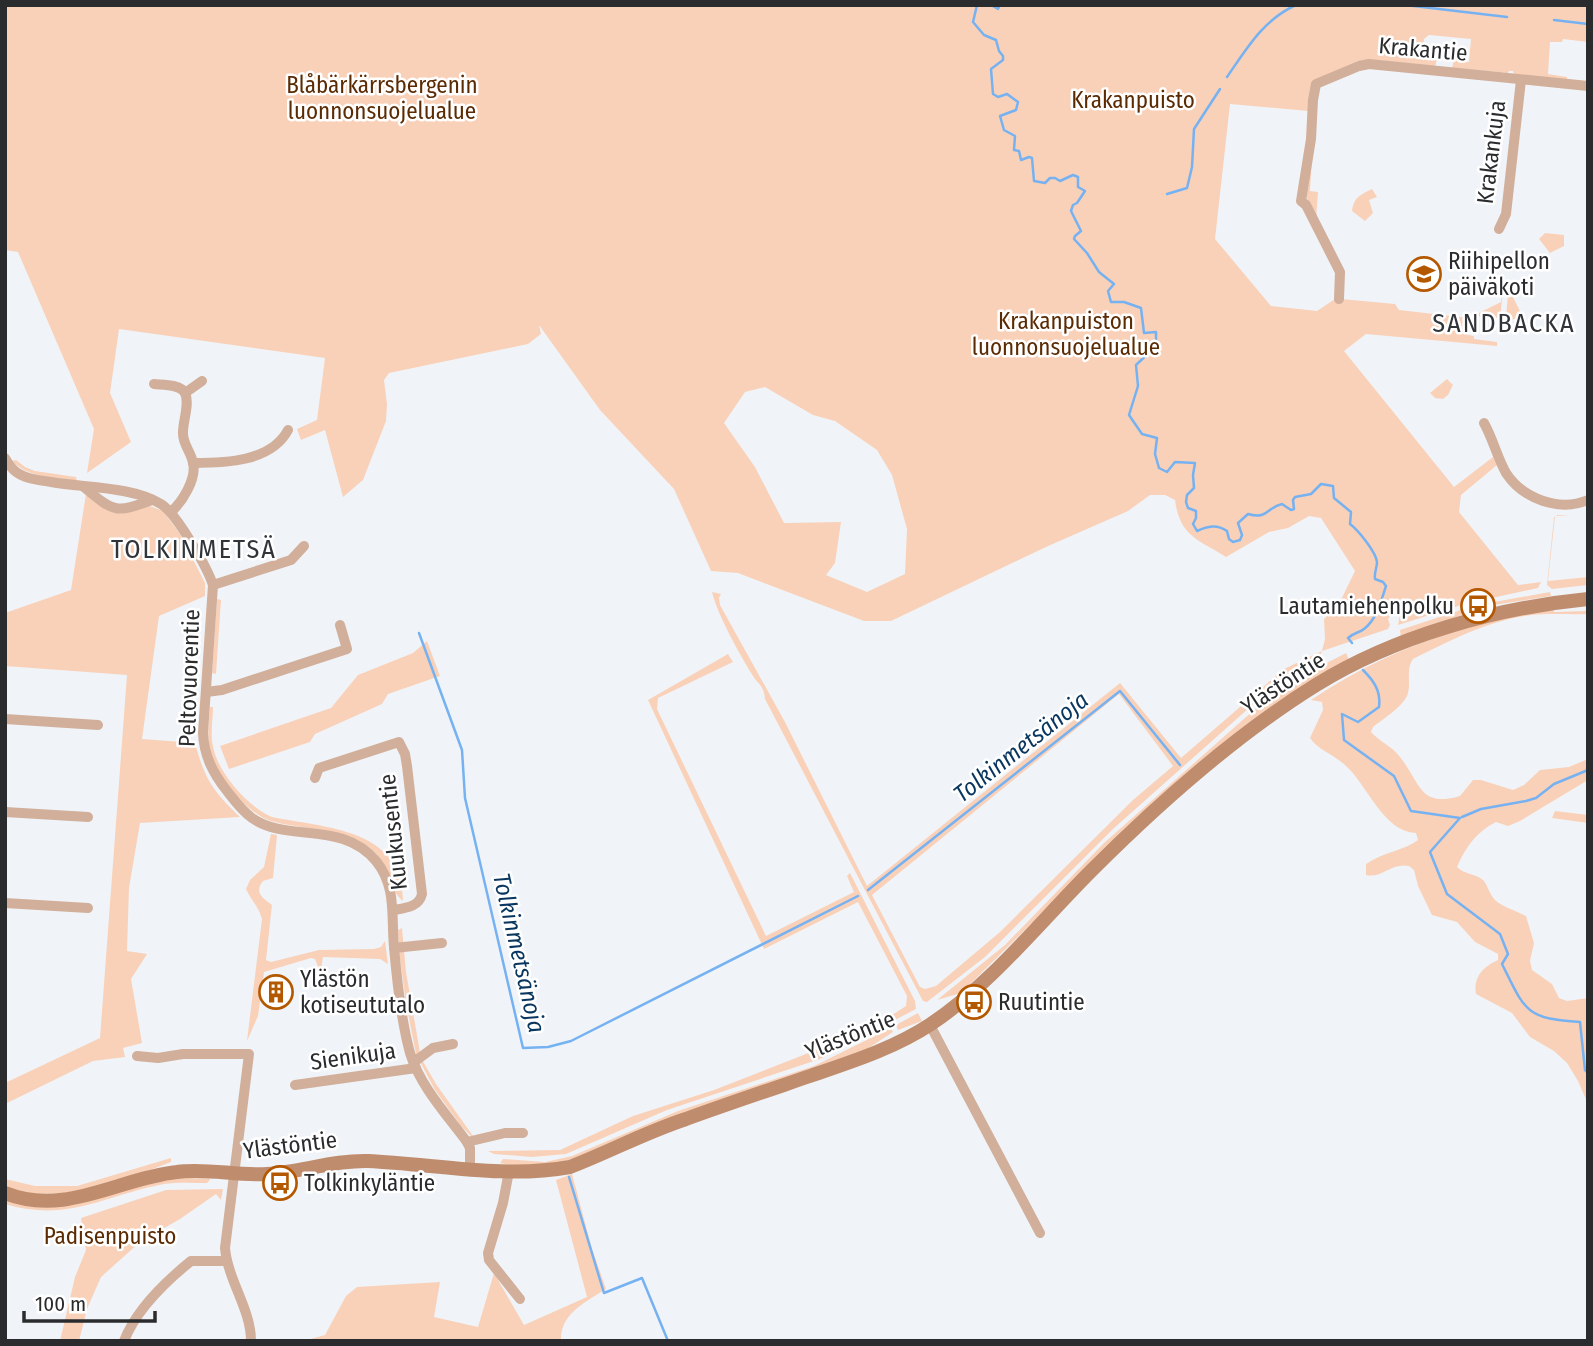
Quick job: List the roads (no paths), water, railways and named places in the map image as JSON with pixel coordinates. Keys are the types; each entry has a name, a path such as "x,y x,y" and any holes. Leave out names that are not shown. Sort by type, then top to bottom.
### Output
{"main road":[{"name":"Ylästöntie","path":"5,1193 29,1199 62,1200 82,1198 156,1175 178,1171 233,1175 278,1173 347,1161 541,1172 570,1167 682,1120 846,1064 930,1025 976,989 1093,869 1197,774 1259,723 1339,673 1434,632 1495,613 1588,599"}],"street":[{"name":"Krakantie","path":"1339,299 1340,272 1306,205 1301,201 1317,84 1369,64 1588,86"},
{"name":"Krakankuja","path":"1499,229 1506,214 1521,80"},
{"path":"185,393 202,381"},
{"path":"154,384 174,386 185,393"},
{"path":"172,512 186,492 193,463 182,435 185,393"},
{"path":"1484,423 1506,471 1520,488 1542,501 1552,503 1573,504 1588,500"},
{"path":"193,463 228,463 245,459 282,442 288,430"},
{"name":"Peltovuorentie","path":"5,458 13,471 23,476 85,488 128,492 152,500 172,512 208,571 213,585 203,733 206,757 216,776 242,809 253,818 271,826 328,835 359,846 369,853 382,870 388,881 394,910 394,948 405,1027 415,1065 467,1142 470,1148 470,1169"},
{"name":"Peltovuorentie","path":"85,488 105,504 117,509 129,509 152,500"},
{"path":"213,585 291,560 304,546"},
{"path":"206,692 222,690 347,649 340,625"},
{"path":"5,719 98,725"},
{"name":"Kuukusentie","path":"315,778 319,768 330,763 399,742 407,766 422,894 416,905 394,910"},
{"path":"5,812 88,817"},
{"path":"5,902 88,908"},
{"path":"394,948 442,943"},
{"path":"930,1025 1041,1233"},
{"path":"415,1065 433,1048 453,1044"},
{"path":"137,1056 158,1058 183,1054 249,1054 225,1231 226,1261 248,1320 251,1341"},
{"name":"Sienikuja","path":"295,1085 415,1065"},
{"path":"467,1142 505,1133 523,1133"},
{"path":"509,1171 503,1203 488,1253 489,1260 520,1299"},
{"path":"124,1341 130,1325 173,1275 191,1261 226,1261"}],"waterway":[{"path":"977,5 973,22 984,35 996,40 1003,56 1003,60 991,69 993,94 998,97 1007,94 1018,102 1016,110 1000,116 1004,130 1015,136 1014,150 1019,151 1021,160 1032,158 1034,181 1045,183 1050,178 1060,181 1073,175 1078,177 1078,187 1085,191 1071,211 1081,231 1074,239 1099,272 1114,284 1108,291 1111,302 1124,302 1141,308 1144,333 1156,332 1156,346 1136,365 1138,386 1129,415 1142,434 1157,438 1155,454 1159,468 1167,472 1175,462 1195,463 1194,488 1187,495 1186,502 1188,508 1196,511 1193,524 1197,531 1212,526 1220,527 1227,531 1233,542 1240,540 1242,535 1238,523 1248,514 1264,514 1282,504 1291,510 1294,509 1295,497 1311,494 1321,484 1333,486 1334,498 1351,512 1350,524 1376,558 1375,579 1386,586 1372,620 1364,629 1348,638 1352,643"},
{"path":"991,5 998,9 1000,5"},
{"path":"1227,77 1265,27 1274,18 1296,5"},
{"path":"1405,5 1507,17"},
{"path":"1554,20 1588,24"},
{"path":"1167,194 1187,188 1192,167 1194,129 1220,89"},
{"name":"Tolkinmetsänoja","path":"419,633 462,750 465,798 523,1048 548,1047 571,1041 858,896"},
{"path":"1363,670 1376,687 1379,707 1358,722 1342,714 1344,740 1394,776 1411,811 1460,818 1430,852 1447,894 1500,934 1508,954 1502,964 1516,992 1529,1009 1548,1018 1580,1022 1585,1070 1588,1073"},
{"name":"Tolkinmetsänoja","path":"868,890 1120,691 1180,765"},
{"path":"1462,817 1481,809 1536,798 1554,784 1588,770"},
{"path":"569,1177 604,1293 642,1278 668,1341"}],"place":[{"name":"Riihipellon päiväkoti","path":"1424,274"},
{"name":"Lautamiehenpolku","path":"1478,606"},
{"name":"Ylästön kotiseututalo","path":"276,992"},
{"name":"Ruutintie","path":"974,1002"},
{"name":"Tolkinkyläntie","path":"280,1183"}],"district":[{"name":"SANDBACKA","path":"1504,323"},
{"name":"TOLKINMETSÄ","path":"194,549"}],"park label":[{"name":"Blåbärkärrsbergenin luonnonsuojelualue","path":"382,98"},
{"name":"Krakanpuisto","path":"1133,100"},
{"name":"Krakanpuiston luonnonsuojelualue","path":"1066,334"},
{"name":"Padisenpuisto","path":"110,1236"}]}
